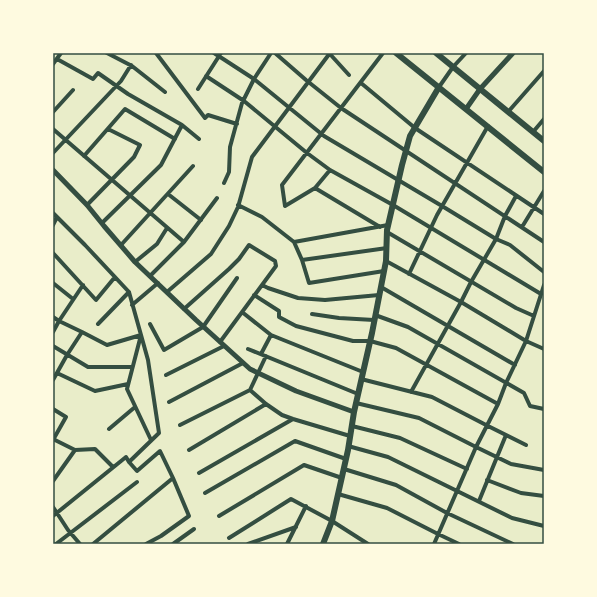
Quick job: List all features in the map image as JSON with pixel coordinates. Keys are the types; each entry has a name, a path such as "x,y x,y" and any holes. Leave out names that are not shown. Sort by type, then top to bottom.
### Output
{"main road":[{"path":"396,53 544,172"},
{"path":"436,53 544,141"},
{"path":"323,544 332,521 344,469 354,412 386,261 388,225 406,151 410,136 438,87"}],"street":[{"path":"53,64 61,53"},
{"path":"107,53 131,65 164,92"},
{"path":"156,53 205,118 208,115 237,124"},
{"path":"214,53 220,55 254,79 322,134 496,239 510,245 544,272"},
{"path":"224,182 229,172 230,147 244,101 254,79 271,53"},
{"path":"275,53 308,82 342,108 544,242"},
{"path":"167,292 211,254 230,226 238,205 252,157 330,53 349,75"},
{"path":"330,170 315,188 285,206 282,185 383,53"},
{"path":"438,87 466,53"},
{"path":"466,108 480,89 513,53"},
{"path":"198,89 220,55"},
{"path":"57,59 93,80 98,73 128,94 182,125 199,139"},
{"path":"53,153 117,86 131,65"},
{"path":"508,112 544,71"},
{"path":"206,76 244,101 330,170 393,205 541,294"},
{"path":"360,83 415,128 544,214"},
{"path":"53,112 73,90"},
{"path":"84,156 125,109 175,139"},
{"path":"533,132 544,119"},
{"path":"102,223 162,165 182,125"},
{"path":"409,274 442,206 488,126"},
{"path":"53,129 184,242"},
{"path":"87,205 134,157 140,144 108,129"},
{"path":"121,246 193,166"},
{"path":"53,170 87,205 135,262 203,327 250,369 296,391 354,412"},
{"path":"315,188 380,226"},
{"path":"522,227 544,191"},
{"path":"168,194 201,220"},
{"path":"411,392 496,239 505,216 516,196"},
{"path":"150,276 184,242 217,198"},
{"path":"238,205 262,217 294,242 302,260 309,283 384,270"},
{"path":"53,213 129,292 148,360 159,433 129,462"},
{"path":"53,225 57,217"},
{"path":"294,242 388,225"},
{"path":"135,262 157,244 167,228"},
{"path":"387,232 516,308 534,316"},
{"path":"184,309 230,269 249,245 275,261 276,266 220,342"},
{"path":"302,260 387,248"},
{"path":"53,253 96,300 115,277"},
{"path":"386,261 526,341 544,349"},
{"path":"150,324 164,350 203,327 237,278"},
{"path":"53,283 73,299"},
{"path":"132,305 158,283"},
{"path":"53,332 83,285"},
{"path":"262,285 298,298 325,300 379,295"},
{"path":"434,544 456,491 488,426 526,341 544,285"},
{"path":"381,287 515,365"},
{"path":"98,324 129,292"},
{"path":"254,295 279,311 279,317 296,326 353,341 370,341 396,348 498,404"},
{"path":"242,312 271,336 362,376 411,392 432,397 526,445"},
{"path":"312,314 339,318 375,318 408,327 524,393 530,406 544,409"},
{"path":"53,317 107,345 141,335"},
{"path":"53,380 82,332"},
{"path":"141,335 126,389 151,440"},
{"path":"180,425 250,390 258,373 263,355 271,336"},
{"path":"53,346 88,367 132,368"},
{"path":"166,375 224,346"},
{"path":"248,349 358,394"},
{"path":"169,402 243,363"},
{"path":"57,373 95,391 128,384"},
{"path":"250,390 282,415 350,436"},
{"path":"356,403 419,418 476,448 511,464 544,470"},
{"path":"189,450 266,404"},
{"path":"109,429 135,407"},
{"path":"53,409 66,417 53,439 75,450 95,449 113,467"},
{"path":"199,473 293,419"},
{"path":"352,426 400,438 467,469"},
{"path":"479,501 506,435"},
{"path":"205,492 295,441 346,459"},
{"path":"348,446 388,457 512,518 544,526"},
{"path":"53,481 75,450"},
{"path":"53,516 126,457 137,471 160,451 189,516 161,536 146,544"},
{"path":"219,516 304,466 342,478"},
{"path":"344,469 396,485 447,513 513,544"},
{"path":"93,544 173,478"},
{"path":"487,480 521,493 544,496"},
{"path":"56,544 137,482"},
{"path":"338,494 387,508 459,544"},
{"path":"229,538 291,499 332,521 368,544"},
{"path":"287,544 306,506"},
{"path":"53,507 80,544"},
{"path":"248,544 296,527"},
{"path":"173,544 194,529"}]}
